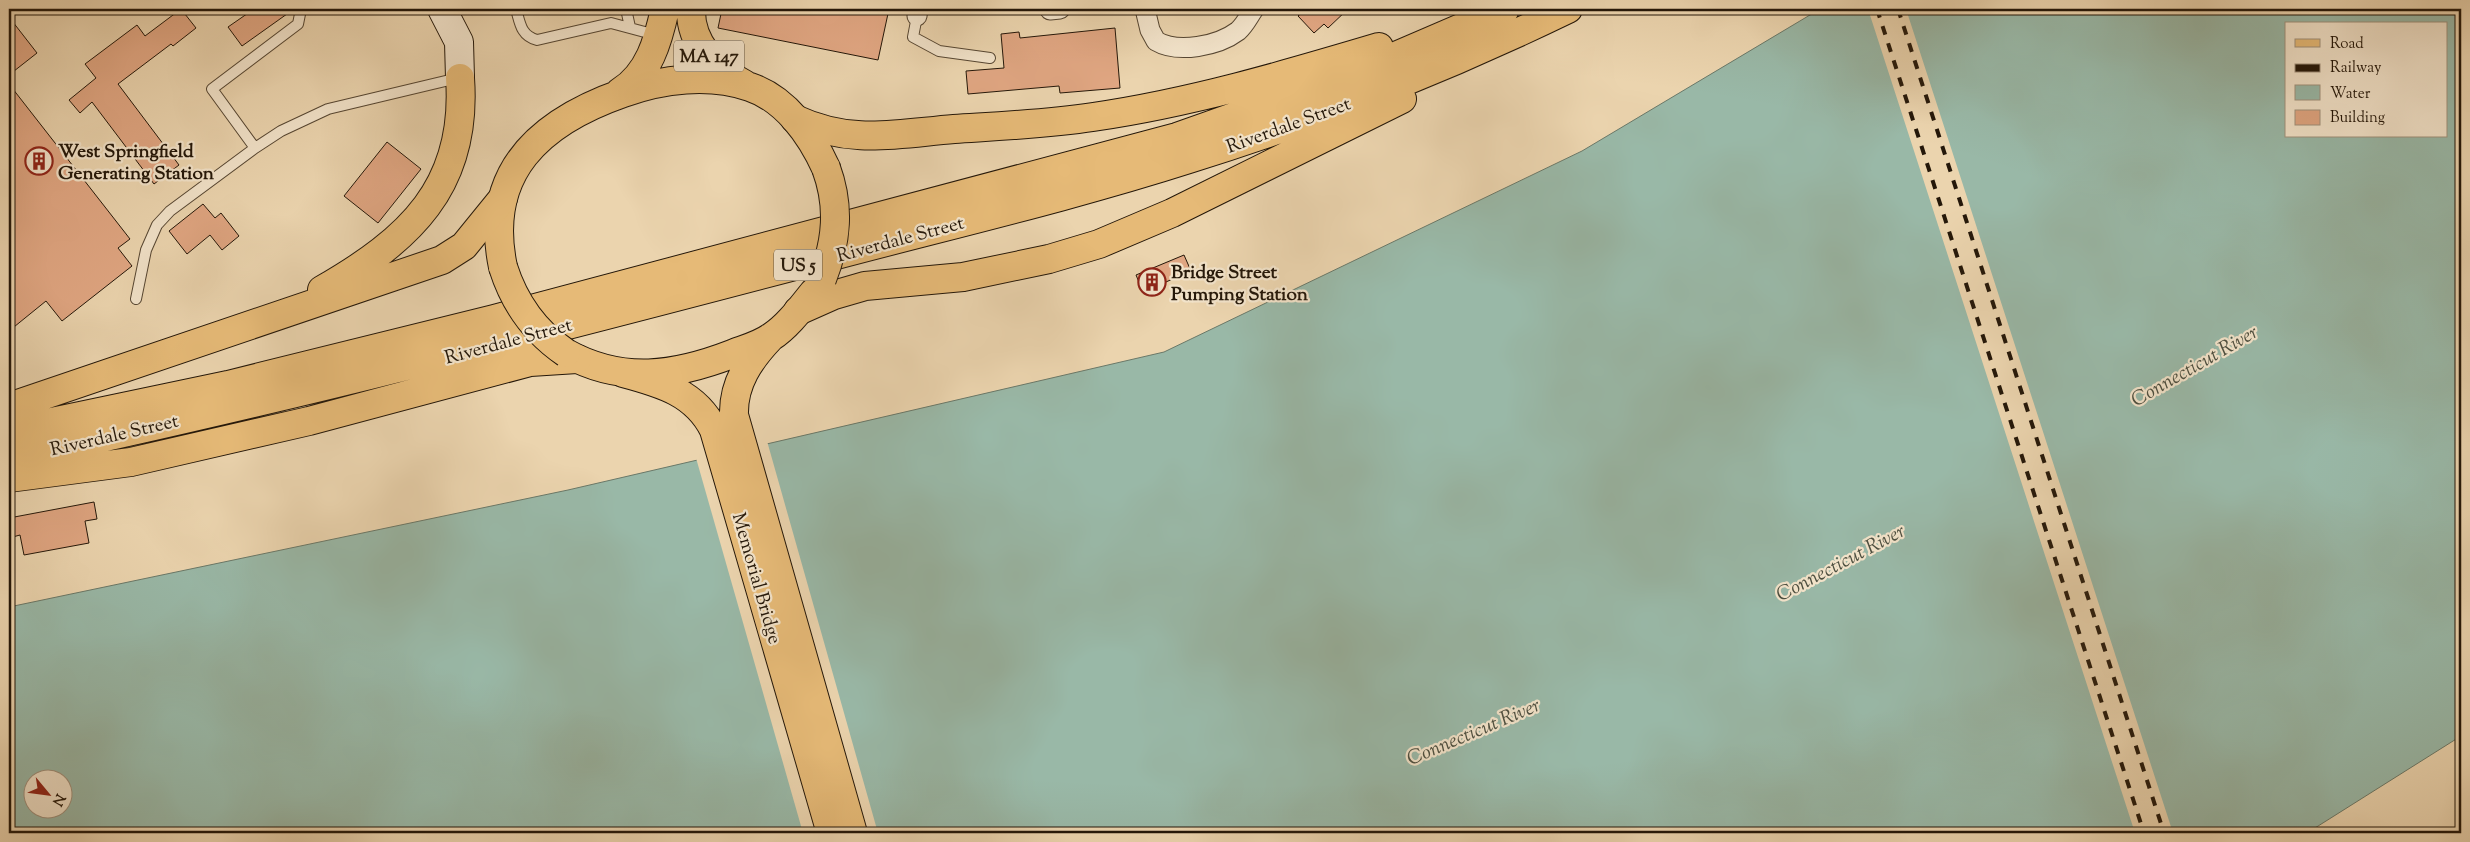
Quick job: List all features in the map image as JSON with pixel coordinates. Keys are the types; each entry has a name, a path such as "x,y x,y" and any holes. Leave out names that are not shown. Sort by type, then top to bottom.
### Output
{"main road":[{"name":"MA 147","path":"615,96 638,76 652,53 659,36 665,9"},
{"name":"MA 147","path":"691,9 693,31 701,46 722,69 750,87"},
{"path":"795,119 825,131 853,136 1030,124 1093,117 1168,103 1265,80 1504,9"},
{"name":"Riverdale Street","path":"9,431 228,385 494,319 1177,137 1349,76 1504,9"},
{"name":"Riverdale Street","path":"9,458 416,364 1026,205 1189,160 1405,82 1505,39 1568,9"},
{"path":"798,311 865,286 963,278 1049,259 1125,234 1387,106 1505,39"},
{"path":"282,313 349,274 389,246 410,228 427,207 446,172 455,145 460,112 460,78"},
{"path":"9,406 234,332 282,313 366,287 451,256 481,228 503,198 518,166 539,138 566,118 615,96 652,84 676,80 713,81 750,87 780,105 795,119 809,137 826,168 834,198 836,223 833,246 822,279 798,311 771,337 727,356 688,368 664,372 623,373 591,366 572,356 541,332 517,301 502,267 498,233 503,198"},
{"name":"Memorial Bridge","path":"771,337 750,363 742,377 736,396 722,418 718,439 831,833"},
{"path":"9,478 131,462 309,421 530,362 572,356"},
{"name":"Memorial Bridge","path":"623,373 676,390 722,418 853,833"}],"street":[{"path":"1146,9 1150,30 1156,41 1170,47 1190,48 1232,34 1242,27 1254,9"},
{"path":"448,10 459,42 460,78"}],"lane":[{"path":"255,148 212,88 298,24 301,9"},
{"path":"516,9 523,32 528,37 537,40 612,23 659,36"},
{"path":"626,9 630,27"},
{"path":"917,13 913,37 939,50 990,58"},
{"path":"136,298 146,250 157,225 170,211 255,148 281,131 328,109 460,78"}],"water":[{"name":"Connecticut River","path":"1820,9 2461,9 2461,736 2307,833 9,833 9,607 568,490 1164,352 1582,151"}],"pier":[{"path":"1868,9 1906,9 2173,833 2135,833"},
{"path":"767,441 878,833 803,833 696,458"}],"building":[{"path":"181,9 196,28 173,46 171,44 118,84 179,165 154,184 92,102 80,113 69,100 96,78 85,64 137,25 145,36"},
{"path":"254,9 294,9 242,46 228,27"},
{"path":"722,9 889,9 878,60 718,28"},
{"path":"1306,9 1348,9 1328,28 1324,24 1314,33 1298,16"},
{"path":"9,17 37,53 9,75"},
{"path":"1115,28 1120,88 1060,93 1059,86 968,94 966,71 1004,68 1001,34 1019,32 1020,38"},
{"name":"West Springfield Generating Station","path":"9,84 130,239 118,248 132,266 62,321 46,301 9,331"},
{"path":"387,142 421,169 378,223 344,196"},
{"path":"203,204 215,218 221,213 239,236 222,250 210,235 187,254 169,231"},
{"name":"Bridge Street Pumping Station","path":"1184,255 1191,271 1143,292 1136,275"},
{"path":"94,502 97,519 85,521 89,543 24,555 20,535 9,538 9,518"}],"railway":[{"path":"1877,9 2144,833"},
{"path":"1898,9 2164,833"}],"place":[{"name":"West Springfield Generating Station","path":"39,161"},
{"name":"Bridge Street Pumping Station","path":"1152,282"}]}
